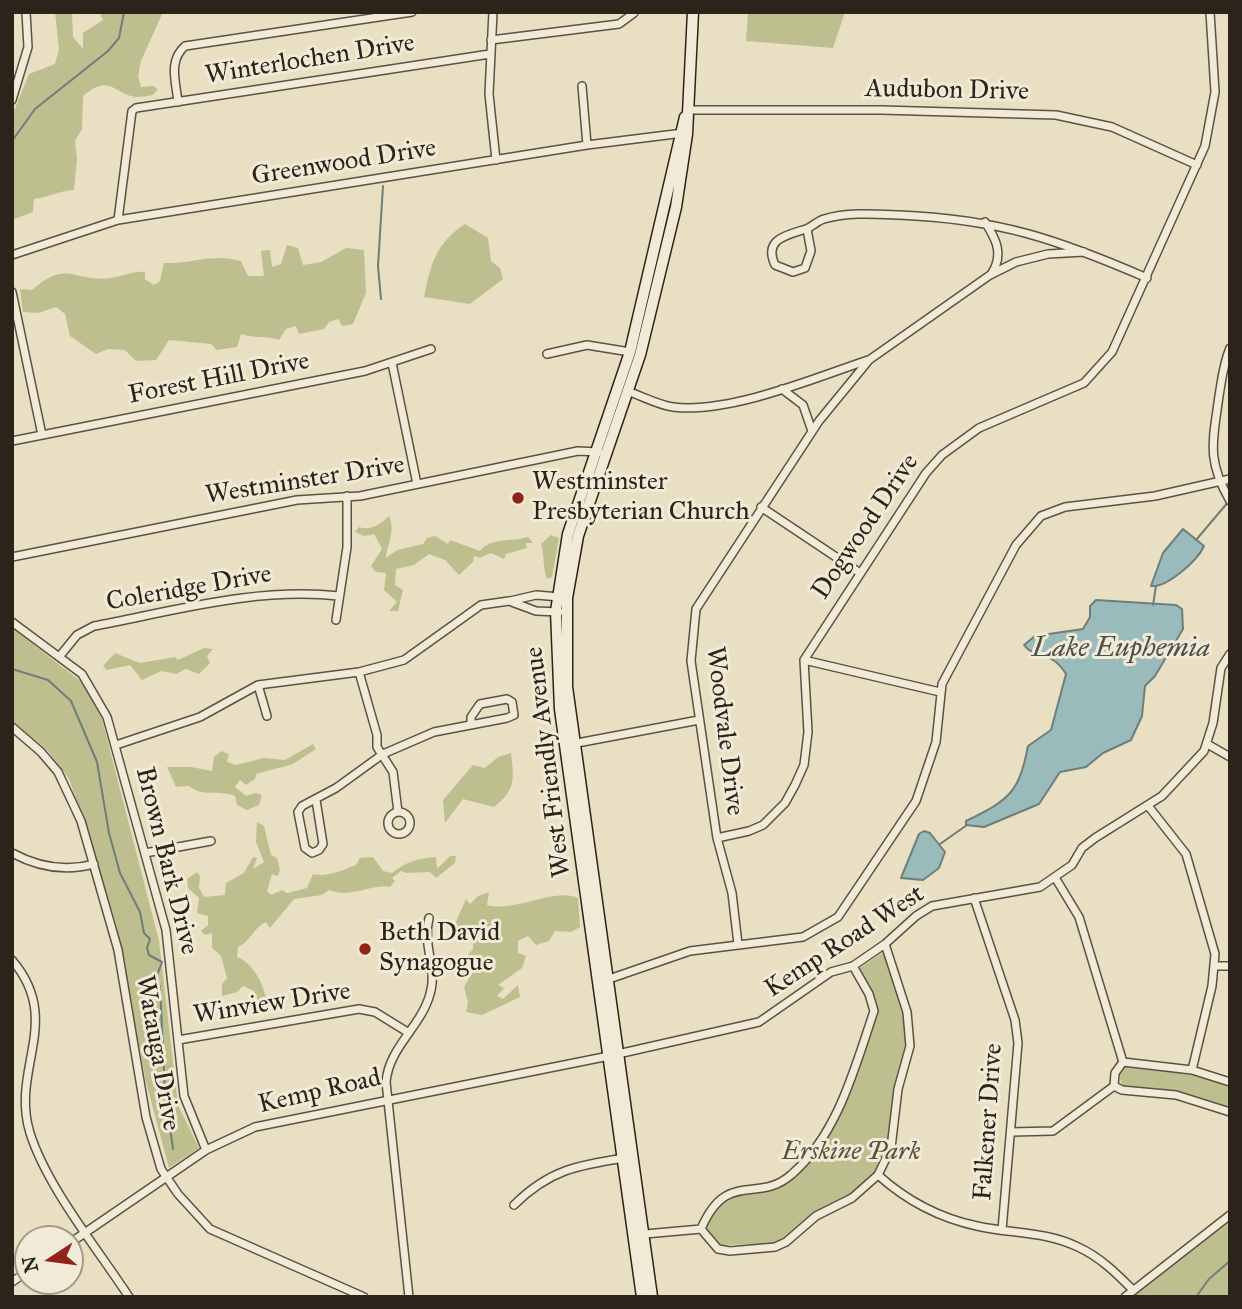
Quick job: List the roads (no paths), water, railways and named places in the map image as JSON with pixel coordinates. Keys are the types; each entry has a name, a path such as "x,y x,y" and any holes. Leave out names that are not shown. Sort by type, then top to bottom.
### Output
{"main road":[{"name":"West Friendly Avenue","path":"653,1297 614,1054 570,744 561,612 562,598 599,453 630,352 683,133 693,12"},
{"name":"West Friendly Avenue","path":"599,453 627,391 651,313 676,207 683,133"},
{"name":"West Friendly Avenue","path":"570,744 609,979 614,1054 642,1297"}],"street":[{"path":"12,100 28,47 26,12"},
{"path":"178,102 173,63 185,46 412,12"},
{"path":"483,12 493,13 489,94 496,160"},
{"name":"Dogwood Drive","path":"804,660 926,473 942,455 979,428 1072,390 1099,369 1123,334 1205,146 1215,92 1210,12"},
{"path":"491,40 619,24 634,13"},
{"name":"Winterlochen Drive","path":"118,220 132,111 136,108 490,54"},
{"path":"582,86 587,145"},
{"name":"Audubon Drive","path":"687,110 881,110 1056,115 1112,127 1197,165"},
{"name":"Greenwood Drive","path":"12,255 118,220 587,145 683,133"},
{"path":"807,229 811,251 805,268 793,272 775,265 772,255 774,244 784,234 807,229 825,219 864,214 952,217 1048,237 1147,278"},
{"path":"985,222 998,249 997,264 990,275"},
{"name":"Woodvale Drive","path":"738,944 732,893 717,838 699,720 691,645 696,608 812,431 869,360 990,275 1016,262 1048,254 1084,252"},
{"path":"12,292 42,435"},
{"path":"547,354 587,345 630,352"},
{"path":"1230,348 1221,369 1212,454 1219,482 1230,501"},
{"name":"Forest Hill Drive","path":"12,442 392,363 431,349"},
{"path":"627,391 672,407 698,407 782,390 869,360"},
{"path":"392,363 417,484"},
{"path":"782,390 803,405 812,431"},
{"path":"1220,394 1230,391"},
{"name":"Westminster Drive","path":"12,557 297,500 347,496 417,484 578,451 599,453"},
{"path":"609,979 690,951 803,937 826,926 850,903 916,802 936,742 940,692 957,654 1016,545 1041,516 1081,503 1155,496 1230,478"},
{"path":"336,620 347,547 347,496"},
{"path":"761,507 860,573"},
{"name":"Coleridge Drive","path":"59,657 77,635 94,626 260,595 293,592 339,596"},
{"path":"116,745 200,717 257,685 359,672 404,660 481,605 536,595 562,598"},
{"path":"509,601 536,611 561,612"},
{"name":"Brown Bark Drive","path":"12,622 91,685 107,717 166,930 184,1096 206,1150"},
{"path":"1230,654 1219,677 1209,745 1230,757"},
{"path":"717,838 763,825 785,803 795,785 804,765 807,742 804,660 940,692"},
{"path":"359,672 377,734 377,747 393,772 398,812"},
{"path":"257,685 267,716"},
{"path":"316,800 323,844 319,850 312,853 305,848 298,812 302,806 316,800 383,754 434,732 471,725 507,718 514,715 515,709 507,699 480,704 474,710 471,725"},
{"path":"570,744 699,720"},
{"name":"Watauga Drive","path":"12,727 41,752 58,772 74,801 118,950 152,1147 166,1177 210,1229 365,1297"},
{"name":"Kemp Road West","path":"614,1054 759,1022 831,972 853,966 886,944 916,916 932,906 1040,887 1056,879 1095,838 1149,807 1184,774 1209,745"},
{"path":"1149,807 1186,854 1207,922 1215,966 1192,1069"},
{"path":"145,853 211,841"},
{"path":"14,856 50,867 69,869 94,864"},
{"path":"1056,879 1079,918 1123,1062"},
{"name":"Falkener Drive","path":"974,898 1015,1020 1018,1043 1002,1230"},
{"path":"409,1297 387,1098 390,1060 427,1004 432,990 432,971 425,934 429,918"},
{"path":"701,1229 718,1249 730,1251 775,1247 786,1242 816,1216 852,1198 878,1175 891,1148 898,1089 910,1046 906,1012 886,944"},
{"path":"12,960 24,973 37,1015 26,1098 30,1134 46,1170 129,1297"},
{"path":"701,1229 712,1206 726,1193 786,1180 833,1124 874,1011 869,994 853,966"},
{"path":"1215,966 1230,966"},
{"name":"Winview Drive","path":"178,1040 359,1009 375,1012 409,1033"},
{"name":"Kemp Road","path":"84,1234 206,1150 274,1121 614,1054"},
{"path":"1123,1062 1192,1069 1230,1082"},
{"path":"1011,1132 1053,1131 1114,1086 1115,1073 1123,1062"},
{"path":"1114,1086 1122,1090 1194,1099 1230,1112"},
{"path":"514,1205 527,1192 559,1172 625,1158"},
{"path":"878,1175 894,1190 932,1212 978,1227 1032,1232 1078,1246 1099,1259 1133,1290"},
{"path":"1125,1297 1230,1214"},
{"path":"645,1234 701,1229"}],"water":[{"path":"1183,529 1204,546 1201,552 1173,578 1151,586 1163,553"},
{"name":"Lake Euphemia","path":"1096,600 1176,605 1182,609 1183,629 1155,676 1145,686 1142,716 1131,740 1103,753 1086,767 1060,772 1039,804 984,827 966,825 966,821 993,807 1010,793 1021,775 1028,746 1051,730 1066,674 1055,661 1028,650 1024,645 1035,636 1083,629 1090,617 1090,606"},
{"path":"924,831 930,833 945,852 939,868 923,880 901,878 919,834"}],"waterway":[{"path":"12,141 35,109 108,51 119,38 124,12"},
{"path":"381,299 378,266 383,186"},
{"path":"1196,540 1229,501"},
{"path":"1153,605 1156,586"},
{"path":"12,669 48,680 71,701 97,762 109,833 120,873 140,912 144,933 150,939 147,948 149,955 162,962 156,978 160,987 165,1092 173,1149"},
{"path":"940,844 967,825"},
{"path":"1196,1297 1209,1279 1230,1261"}],"place":[{"name":"Westminster Presbyterian Church","path":"518,498"},
{"name":"Beth David Synagogue","path":"365,949"}],"park label":[{"name":"Erskine Park","path":"851,1153"}]}
